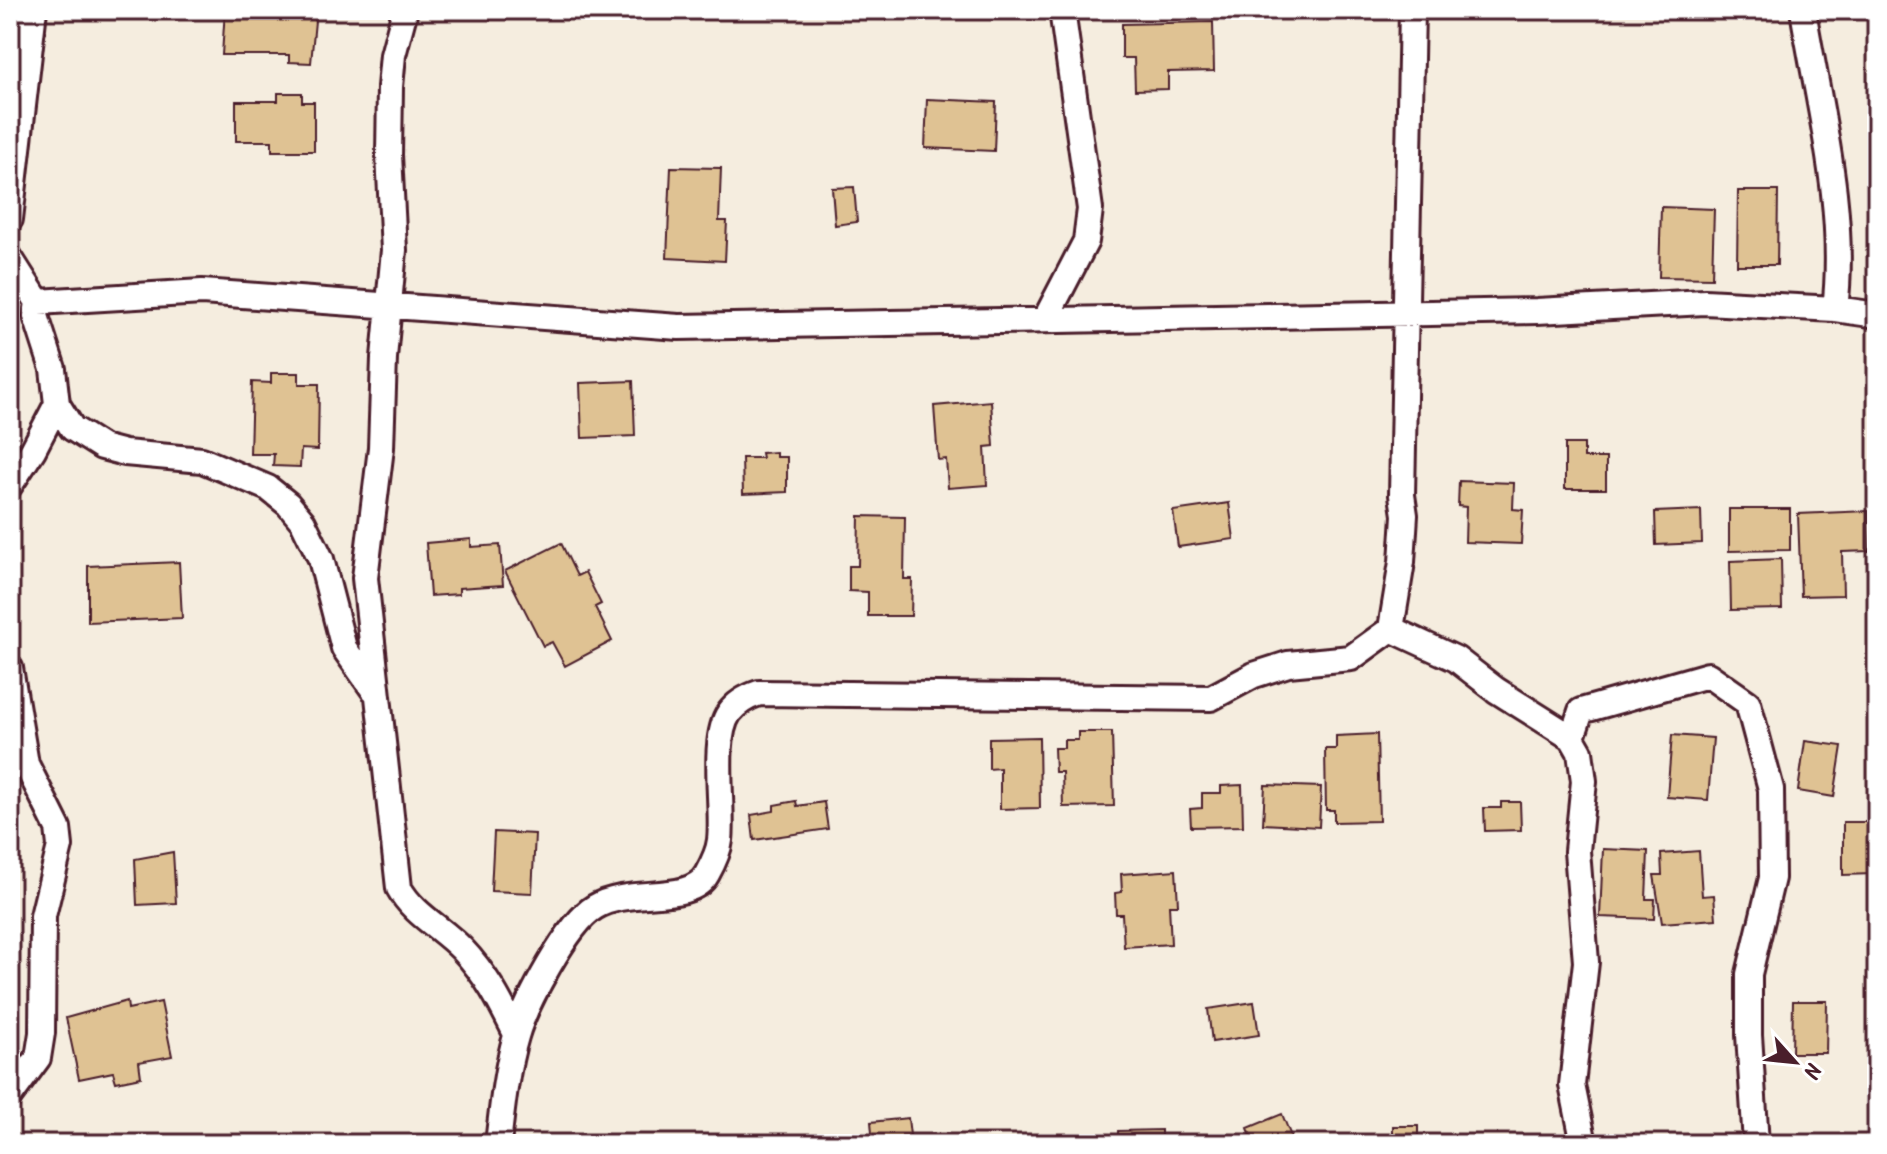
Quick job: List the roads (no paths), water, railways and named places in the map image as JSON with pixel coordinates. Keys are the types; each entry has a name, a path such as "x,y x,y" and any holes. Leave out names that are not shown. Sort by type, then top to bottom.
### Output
{"street":[{"path":"10,219 34,10"},
{"path":"405,10 393,55 390,87 389,155 394,250 381,448 365,578 378,698 399,888 417,909 462,948 496,992 516,1034"},
{"path":"1046,318 1086,241 1090,209 1062,10"},
{"path":"498,1144 516,1034 559,948 580,918 597,905 635,893 680,893 696,888 706,875 720,841 722,742 728,714 743,699 759,693 1211,698 1254,675 1288,664 1351,658 1391,629 1405,515 1402,495 1412,10"},
{"path":"1803,10 1837,214 1840,257 1835,309"},
{"path":"10,258 38,302 36,316 53,369 57,404 72,428 102,447 125,453 202,460 268,488 288,504 303,522 321,559 344,648 362,669 378,698"},
{"path":"38,302 202,292 679,327 1046,318 1405,314 1705,302 1835,309 1877,315"},
{"path":"10,485 57,404"},
{"path":"1391,629 1456,659 1496,690 1572,738 1580,752 1584,781 1577,851 1586,962 1572,1085 1584,1144"},
{"path":"10,668 26,764 58,828 60,846 43,916 42,1033 38,1058 10,1096"},
{"path":"1572,738 1581,711 1708,675 1748,703 1771,789 1772,878 1749,974 1749,1035 1756,1144"}]}
